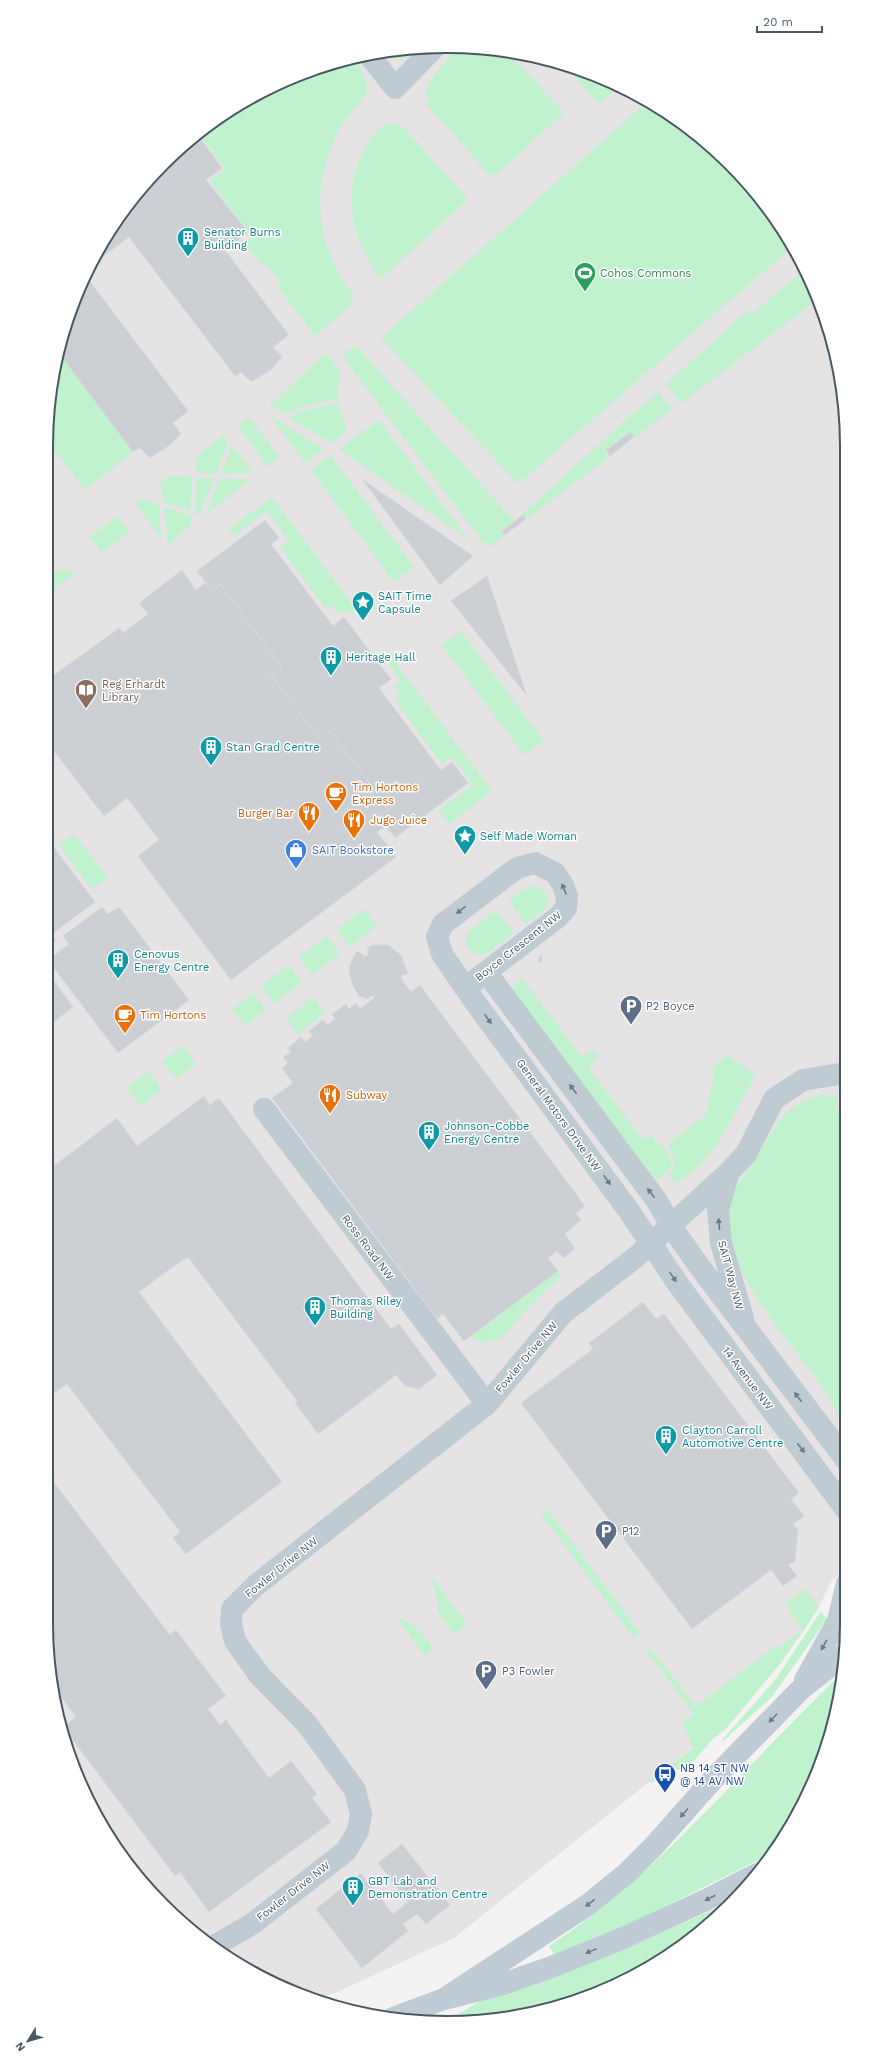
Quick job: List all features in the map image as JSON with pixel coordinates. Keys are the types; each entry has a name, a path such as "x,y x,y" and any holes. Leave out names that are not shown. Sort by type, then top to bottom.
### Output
{"main road":[{"path":"800,1690 838,1621 840,1613"},
{"path":"444,1999 589,1904 627,1873 653,1847 717,1776 800,1690 838,1660"},
{"path":"404,2014 444,1999 503,1984 614,1942 706,1900 743,1881"}],"street":[{"path":"373,60 395,88 428,54"},
{"name":"Boyce Crescent NW","path":"535,863 556,873 563,884 567,896 566,908 558,917 465,988 442,954 436,937 443,924 517,868 535,863"},
{"path":"486,972 657,1201 670,1226 840,1453"},
{"name":"General Motors Drive NW","path":"465,988 629,1211 650,1245"},
{"name":"SAIT Way NW","path":"650,1245 728,1174 746,1154 774,1099 803,1080 840,1074"},
{"name":"Ross Road NW","path":"264,1108 487,1404"},
{"name":"SAIT Way NW","path":"728,1174 718,1210 721,1243 746,1329"},
{"name":"Fowler Drive NW","path":"219,1943 252,1924 346,1851 358,1831 361,1814 355,1790 307,1724 260,1676 234,1641 231,1624 232,1610 244,1595 256,1585 487,1404 563,1313 650,1245"},
{"name":"14 Avenue NW","path":"650,1245 840,1502"}],"shaded area":[{"path":"446,53 498,56 548,66 597,83 621,94 665,119 706,151 725,168 742,187 774,228 799,272 810,296 827,345 837,395 840,446 840,1574 832,1580 819,1607 802,1634 694,1746 454,1938 335,1993 324,1996 296,1986 272,1975 228,1950 187,1918 168,1901 151,1882 119,1841 94,1797 83,1773 66,1724 56,1674 53,1622 53,446 56,395 66,345 74,320 83,296 106,250 134,207 151,187 168,168 207,134 228,119 272,94 296,83 345,66 395,56 421,54"}],"green space":[{"path":"453,53 498,56 515,59 564,113 496,175 494,173 490,176 425,103 429,100 426,92 431,80"},
{"path":"410,55 402,59 390,57"},
{"path":"357,64 366,80 366,92 361,101 345,120 333,142 325,164 321,187 320,210 323,232 330,254 340,275 354,296 350,299 352,304 315,336 278,287 280,281 267,265 261,265 245,243 252,237 210,181 225,169 202,138 207,134 228,119 272,94 320,74"},
{"path":"572,74 614,91 599,104"},
{"name":"Cohos Commons","path":"643,106 686,134 725,168 759,207 788,251 518,484 381,338"},
{"path":"388,122 402,126 468,199 381,279 363,249 353,215 352,198 353,181 358,164 366,147 378,130"},
{"path":"800,273 813,303 681,404 666,384 748,310 752,314"},
{"path":"355,345 514,521 501,531 505,535 490,547 487,543 485,545 342,356"},
{"path":"326,353 340,371 337,399 302,407 285,414 270,405"},
{"path":"63,359 133,452 85,490 53,448 56,395"},
{"path":"658,391 672,409 635,438 630,431 605,450 608,458 527,519 522,514"},
{"path":"338,403 347,431 331,443 289,417 309,409"},
{"path":"269,415 324,449 305,463"},
{"path":"249,417 280,458 268,467 238,425"},
{"path":"379,420 469,540 339,449"},
{"path":"224,435 228,441 216,474 196,472 197,456"},
{"path":"232,445 253,473 222,474"},
{"path":"330,455 414,567 394,582 311,470"},
{"path":"168,476 192,477 190,510 164,502 160,483"},
{"path":"196,478 214,478 199,515 196,515"},
{"path":"219,479 250,480 206,514"},
{"path":"272,497 356,609 350,614 347,610 340,614 333,605 327,610 280,547 289,541 267,511 234,536 229,529"},
{"path":"140,499 159,505 161,538 135,503"},
{"path":"164,507 191,516 191,525 168,545"},
{"path":"117,516 130,532 102,553 90,537"},
{"path":"60,569 77,572 53,590 53,574"},
{"path":"461,631 544,741 524,755 442,645"},
{"path":"385,649 492,791 449,824 439,810 473,785 452,757 442,764 395,700 401,696 394,686 401,681 384,658 378,662 375,657"},
{"path":"74,834 108,877 92,889 59,845"},
{"path":"534,885 545,891 548,902 545,909 526,924 509,901 526,888"},
{"path":"364,909 377,926 350,947 337,929"},
{"path":"496,910 514,933 485,955 473,954 466,944 468,932"},
{"path":"327,936 340,954 312,974 299,957"},
{"path":"289,965 302,982 275,1003 261,986"},
{"path":"522,978 581,1057 593,1050 599,1056 588,1067 643,1140 650,1135 658,1145 661,1144 667,1152 671,1161 671,1168 656,1181 516,995 513,986"},
{"path":"253,993 266,1010 245,1026 232,1009"},
{"path":"313,997 325,1013 297,1034 286,1018"},
{"path":"183,1046 196,1064 176,1079 162,1061"},
{"path":"727,1055 756,1075 713,1150 702,1163 689,1174 674,1183 669,1175 674,1168 674,1160 668,1144 707,1114 709,1096 714,1078 712,1068"},
{"path":"149,1071 162,1090 140,1106 126,1088"},
{"path":"820,1095 835,1095 838,1099 835,1110 839,1111 840,1106 840,1419 826,1393 812,1372 763,1307 749,1284 738,1260 731,1235 729,1209 730,1202 741,1180 783,1117 798,1104"},
{"path":"557,1271 561,1276 526,1310 502,1338 493,1341 479,1342 470,1337"},
{"path":"547,1509 640,1632 633,1637 541,1514"},
{"path":"434,1579 467,1624 454,1634 439,1614 435,1589 431,1581"},
{"path":"805,1589 819,1607 784,1659 725,1730 713,1739 683,1773 676,1768 667,1778 647,1783 694,1747 689,1739 690,1737 681,1724 694,1714 646,1651 650,1648 696,1706 777,1645 779,1648 802,1630 785,1604"},
{"path":"821,1611 827,1619 771,1698 723,1741 722,1740 775,1680"},
{"path":"396,1616 417,1628 434,1649 425,1656"},
{"path":"836,1679 827,1724 819,1749 799,1797 774,1841 762,1858 632,1923 554,1954 549,1946 581,1924 611,1900 669,1849"},
{"path":"715,1910 686,1935 665,1950 621,1975 597,1986 548,2003 498,2013 457,2016 478,2002 625,1949"}],"building":[{"name":"Senator Burns Building","path":"201,139 222,168 206,180 248,232 225,250 289,335 273,347 282,357 272,369 251,382 241,372 235,376 129,237 102,258 119,228 134,207 168,168"},
{"path":"90,281 188,411 173,423 181,434 170,445 150,458 140,448 133,452 63,359 74,320"},
{"path":"630,432 634,437 610,456 606,450"},
{"path":"362,479 473,556 440,585"},
{"path":"523,515 526,519 505,535 502,531"},
{"name":"Heritage Hall","path":"265,520 279,538 271,544 333,626 344,617 391,679 379,688 441,770 452,762 468,783 395,838 379,817 389,809 330,731 319,739 271,675 282,667 220,584 212,591 197,571"},
{"name":"Stan Grad Centre","path":"182,570 196,590 206,582 212,591 220,584 282,667 271,675 319,739 330,731 389,809 379,817 386,826 377,832 396,857 231,980 138,856 159,840 127,798 104,816 53,750 53,676 119,628 123,633 148,614 139,603"},
{"path":"487,576 527,696 451,601"},
{"path":"53,846 95,902 53,933"},
{"name":"Cenovus Energy Centre","path":"102,907 108,914 119,907 189,1000 118,1053 53,967 53,956 69,944 63,936"},
{"name":"Johnson-Cobbe Energy Centre","path":"373,945 388,945 401,955 408,974 402,975 402,980 411,992 420,985 585,1206 576,1213 581,1220 565,1234 575,1249 563,1258 557,1251 548,1258 558,1271 464,1341 443,1314 437,1319 272,1098 293,1083 282,1068 288,1063 283,1057 291,1052 288,1048 301,1037 305,1042 313,1036 309,1031 323,1020 327,1025 335,1019 332,1014 346,1004 349,1009 356,1003 360,1009 375,997 372,996 367,999 359,996 353,986 349,973 350,965 355,954 358,951 365,957 369,954 367,948"},
{"path":"542,955 542,962 539,962 539,956"},
{"path":"53,980 73,1007 53,1023"},
{"name":"Thomas Riley Building","path":"204,1096 210,1105 219,1098 391,1329 399,1324 437,1375 419,1389 405,1386 396,1375 318,1434 295,1403 297,1401 188,1257 171,1268 139,1292 282,1482 186,1554 173,1538 180,1532 67,1384 54,1393 53,1392 53,1167 117,1118 137,1146"},
{"name":"Clayton Carroll Automotive Centre","path":"643,1302 656,1319 664,1314 799,1493 791,1499 804,1516 793,1524 798,1531 795,1561 788,1565 797,1576 783,1586 771,1570 692,1629 521,1403 593,1349 589,1343"},
{"path":"53,1481 170,1635 176,1630 226,1696 208,1709 220,1725 226,1720 269,1778 291,1761 317,1794 312,1798 331,1822 209,1912 180,1872 175,1876 70,1736 66,1725 76,1717 60,1696 56,1674 53,1622"},
{"name":"GBT Lab and Demonstration Centre","path":"402,1844 450,1905 426,1924 417,1914 403,1924 408,1931 362,1968 316,1909 361,1873 393,1914 408,1902 378,1863"}],"place":[{"name":"Senator Burns Building","path":"188,258"},
{"name":"Cohos Commons","path":"585,292"},
{"name":"SAIT Time Capsule","path":"363,622"},
{"name":"Heritage Hall","path":"331,676"},
{"name":"Reg Erhardt Library","path":"86,710"},
{"name":"Stan Grad Centre","path":"211,766"},
{"name":"Tim Hortons Express","path":"336,812"},
{"name":"Burger Bar","path":"309,832"},
{"name":"Jugo Juice","path":"354,840"},
{"name":"Self Made Woman","path":"465,856"},
{"name":"SAIT Bookstore","path":"296,870"},
{"name":"Cenovus Energy Centre","path":"118,980"},
{"name":"P2 Boyce","path":"631,1026"},
{"name":"Tim Hortons","path":"125,1034"},
{"name":"Subway","path":"330,1114"},
{"name":"Johnson-Cobbe Energy Centre","path":"429,1152"},
{"name":"Thomas Riley Building","path":"315,1326"},
{"name":"Clayton Carroll Automotive Centre","path":"666,1456"},
{"name":"P12","path":"606,1550"},
{"name":"P3 Fowler","path":"486,1690"},
{"name":"NB 14 ST NW @ 14 AV NW","path":"665,1794"},
{"name":"GBT Lab and Demonstration Centre","path":"353,1906"}]}
